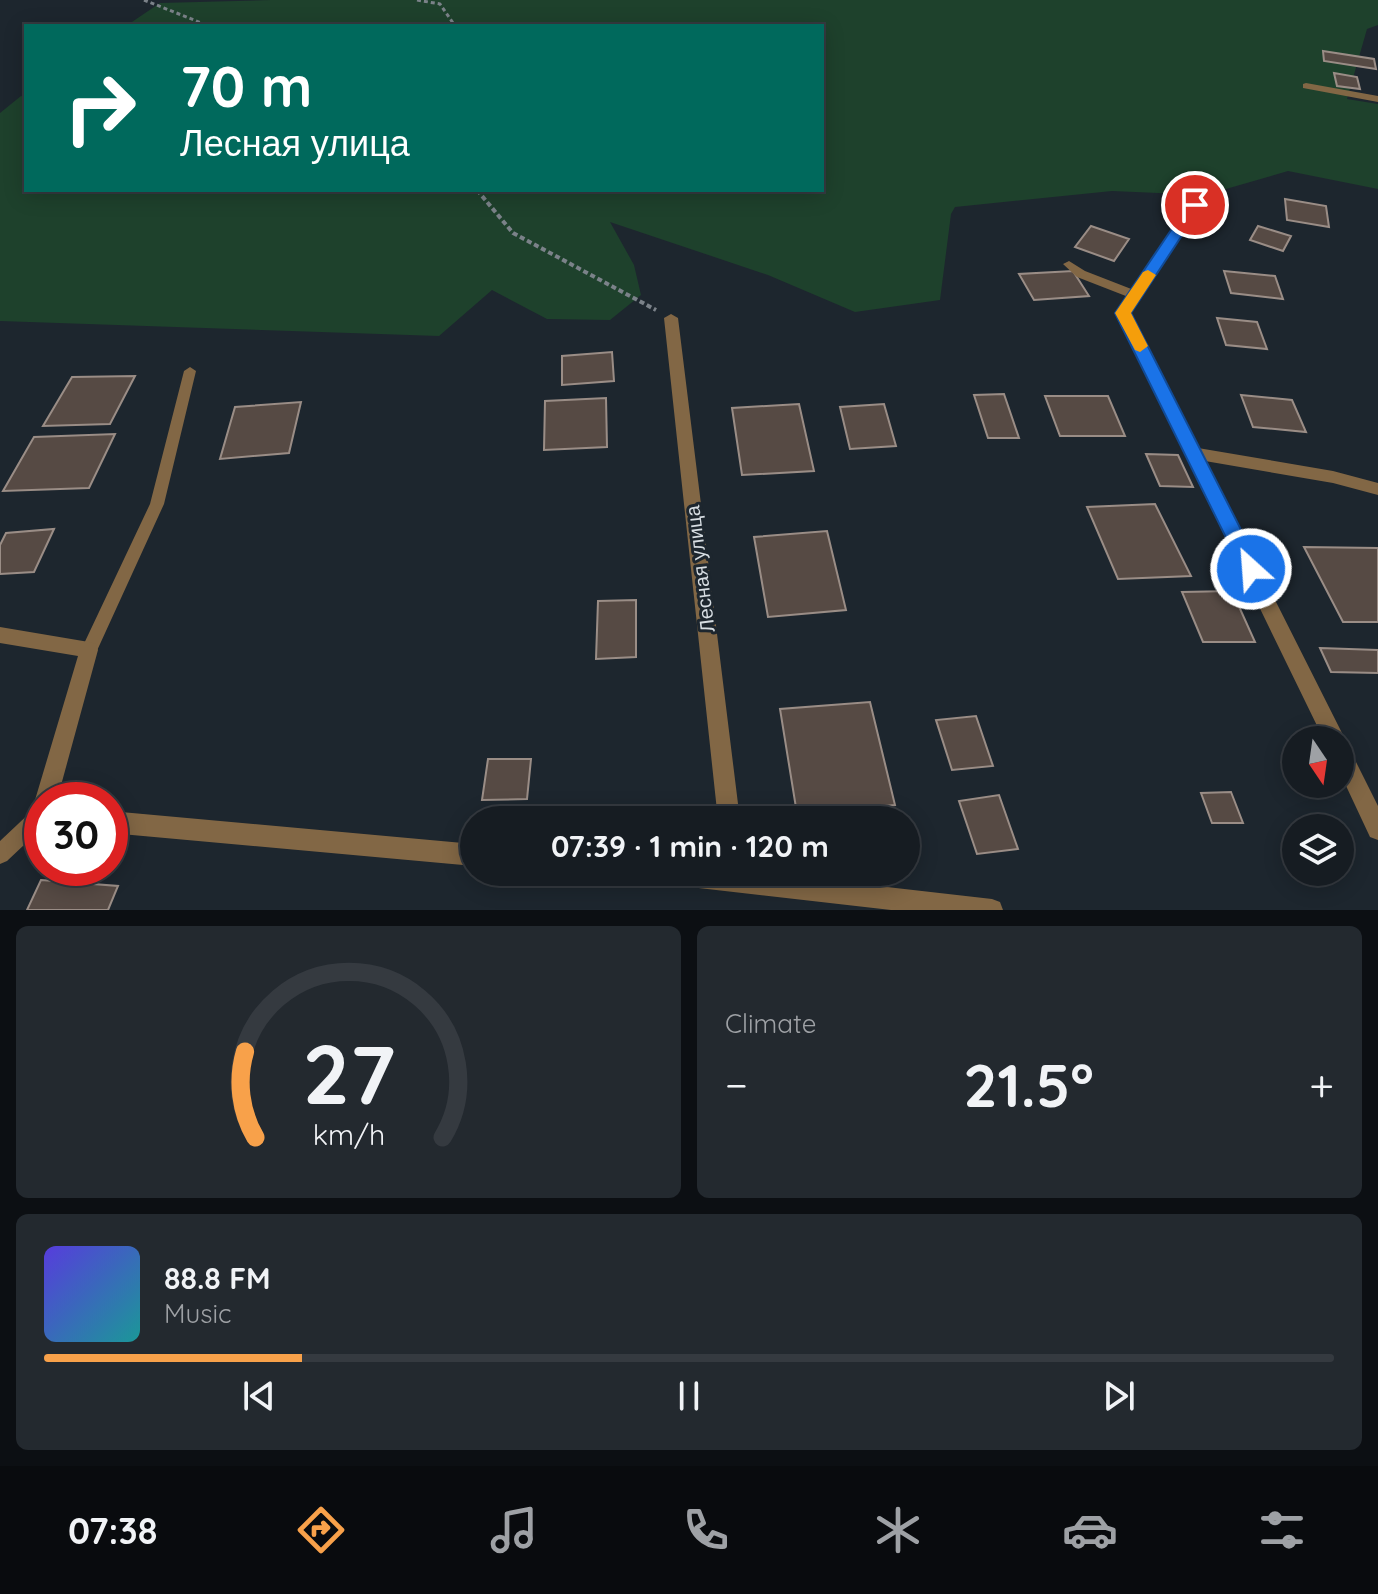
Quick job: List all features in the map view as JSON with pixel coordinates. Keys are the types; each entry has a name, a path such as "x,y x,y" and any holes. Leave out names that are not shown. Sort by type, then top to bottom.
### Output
{"street":[{"path":"1195,205 1123,313 1196,454 1328,726"},
{"name":"Лесная улица","path":"671,318 727,806"},
{"path":"1196,454 1333,477 1378,489"},
{"path":"0,635 89,650 51,782"},
{"path":"1354,780 1378,829"},
{"path":"128,824 460,854"},
{"path":"811,886 992,910"}],"lane":[{"path":"1306,86 1378,99"},
{"path":"1069,264 1081,274 1135,295"},
{"path":"89,650 157,504 190,371"},
{"path":"0,854 24,832"}],"path":[{"path":"144,0 204,24"},
{"path":"417,0 440,4 454,24"},
{"path":"479,192 513,233 671,318"}],"green space":[{"path":"271,0 1378,0 1378,25 1367,29 1347,99 1378,104 1378,189 1288,171 1205,195 1112,191 955,207 951,214 940,300 855,312 768,275 610,222 634,265 641,295 610,320 547,319 492,290 439,336 0,321 0,113 21,96 24,97 24,192 824,192 824,24 129,24 160,3"}],"building":[{"path":"1323,51 1374,59 1376,69 1324,61"},
{"path":"1334,73 1357,77 1360,89 1337,86"},
{"path":"1285,199 1326,206 1329,227 1287,220"},
{"path":"1091,226 1129,239 1114,261 1075,247"},
{"path":"1258,226 1291,236 1283,251 1250,240"},
{"path":"1073,271 1089,296 1034,300 1019,274"},
{"path":"1224,271 1275,276 1283,299 1231,293"},
{"path":"1217,318 1257,322 1267,349 1226,345"},
{"path":"612,352 614,381 562,385 562,356"},
{"path":"135,376 110,424 43,426 72,377"},
{"path":"1004,394 1019,438 988,438 974,395"},
{"path":"1241,395 1292,400 1306,432 1253,427"},
{"path":"1045,396 1108,396 1125,436 1060,436"},
{"path":"606,398 607,447 544,450 545,401"},
{"path":"301,402 289,453 220,459 235,407"},
{"path":"799,404 814,471 742,475 732,408"},
{"path":"884,404 896,446 850,449 840,407"},
{"path":"115,434 89,488 3,491 34,437"},
{"path":"1146,454 1178,455 1193,487 1160,486"},
{"path":"1155,504 1191,576 1118,579 1087,507"},
{"path":"54,529 34,572 0,574 0,545 6,533"},
{"path":"827,531 846,610 768,617 754,537"},
{"path":"1304,547 1378,548 1378,622 1343,622"},
{"path":"1232,591 1255,642 1203,642 1182,592"},
{"path":"636,600 636,657 596,659 598,601"},
{"path":"1320,648 1378,650 1378,673 1331,672"},
{"path":"870,702 895,805 796,806 780,709"},
{"path":"976,716 993,766 952,770 936,720"},
{"path":"488,759 531,759 527,799 482,800"},
{"path":"1231,792 1243,823 1212,823 1201,793"},
{"path":"999,795 1018,849 977,854 959,801"},
{"path":"38,886 118,886 108,910 27,910"}],"slow traffic":[{"path":"1140,346 1123,313 1148,275"}],"route":[{"path":"1195,205 1123,313 1251,569"}]}
